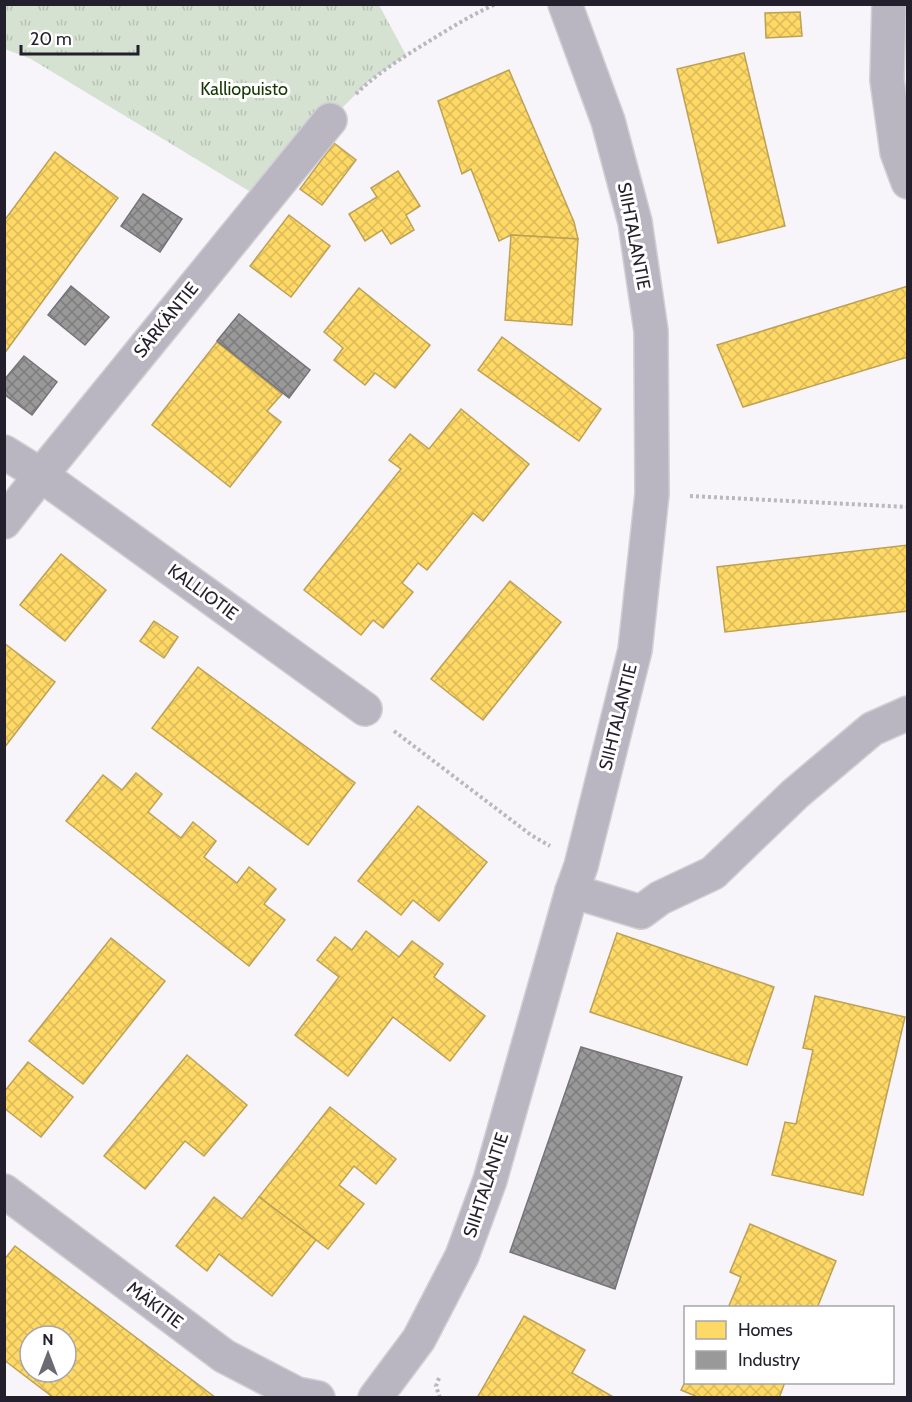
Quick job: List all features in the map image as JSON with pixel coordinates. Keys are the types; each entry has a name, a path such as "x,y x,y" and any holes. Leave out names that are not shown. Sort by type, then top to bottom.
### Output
{"street":[{"name":"SIIHTALANTIE","path":"375,1398 419,1339 462,1256 490,1180 576,879 635,650 652,494 651,331 635,222 608,121 565,4"},
{"path":"908,6 889,5 887,80 897,152 908,182"},
{"name":"SÄRKÄNTIE","path":"4,522 330,120"},
{"name":"KALLIOTIE","path":"4,452 41,475 365,709"},
{"path":"576,879 641,912 660,898 713,873 795,794 872,729 908,713"},
{"name":"MÄKITIE","path":"4,1191 224,1356 297,1394 318,1398"}],"path":[{"path":"330,120 370,80 475,13 496,4"},
{"path":"652,494 908,507"},
{"path":"365,709 531,835 576,879"}],"green space":[{"name":"Kalliopuisto","path":"4,5 379,5 406,55 370,80 330,120 264,200 31,59 5,49"}],"building: Homes":[{"path":"800,12 802,36 766,38 765,13"},
{"path":"744,53 785,226 718,243 677,69"},
{"path":"509,70 574,222 578,239 511,235 499,241 471,169 462,174 438,101"},
{"path":"334,143 356,160 322,205 300,189"},
{"path":"55,152 118,198 4,354 4,221"},
{"path":"398,171 420,206 406,215 414,230 391,244 382,230 365,241 349,214 377,197 371,188"},
{"path":"289,215 330,246 291,297 250,266"},
{"path":"511,235 578,239 572,325 505,320"},
{"path":"908,286 908,357 743,407 717,345"},
{"path":"359,288 430,345 395,388 375,373 365,385 334,360 343,348 324,332"},
{"path":"502,337 601,409 579,441 478,370"},
{"path":"217,342 282,394 267,411 281,422 230,487 152,425"},
{"path":"461,409 529,464 483,521 473,513 427,570 418,563 402,583 413,592 383,628 373,620 361,635 304,590 401,469 389,460 410,434 429,449"},
{"path":"908,545 908,611 725,632 717,567"},
{"path":"61,554 106,590 65,641 20,605"},
{"path":"510,581 561,622 483,720 431,679"},
{"path":"154,621 178,637 164,658 140,641"},
{"path":"4,643 55,682 4,748"},
{"path":"198,667 355,783 308,845 152,728"},
{"path":"136,773 162,794 148,812 181,838 193,822 216,841 204,857 237,883 249,867 276,889 264,904 285,920 249,966 66,821 103,775 122,790"},
{"path":"418,806 487,862 439,921 413,900 401,915 358,881"},
{"path":"366,931 399,957 412,941 443,964 434,977 485,1016 450,1061 393,1017 348,1076 295,1035 339,977 317,960 335,937 352,950"},
{"path":"617,933 774,987 747,1065 590,1012"},
{"path":"111,938 165,981 83,1084 29,1041"},
{"path":"815,996 905,1017 863,1195 772,1175 785,1122 796,1124 813,1050 803,1048"},
{"path":"187,1055 247,1105 204,1156 185,1141 145,1189 104,1156"},
{"path":"28,1062 73,1097 41,1137 4,1108 4,1092"},
{"path":"330,1107 396,1159 376,1184 354,1166 339,1185 364,1204 328,1249 259,1197"},
{"path":"214,1197 242,1219 259,1197 316,1240 272,1296 219,1254 207,1271 176,1246"},
{"path":"750,1224 836,1261 818,1306 729,1306 741,1277 730,1272"},
{"path":"15,1246 216,1398 54,1398 36,1384 78,1384 78,1324 18,1324 18,1371 4,1360 4,1260"},
{"path":"524,1316 585,1350 572,1373 615,1398 477,1398"},
{"path":"684,1384 784,1384 779,1398 700,1398 681,1390"}],"building: Industry":[{"path":"143,194 182,219 160,252 121,226"},
{"path":"71,286 109,317 85,345 48,315"},
{"path":"239,314 310,370 289,398 217,341"},
{"path":"24,356 57,382 32,415 4,394 4,380"},
{"path":"581,1047 682,1077 615,1289 510,1252"}]}
